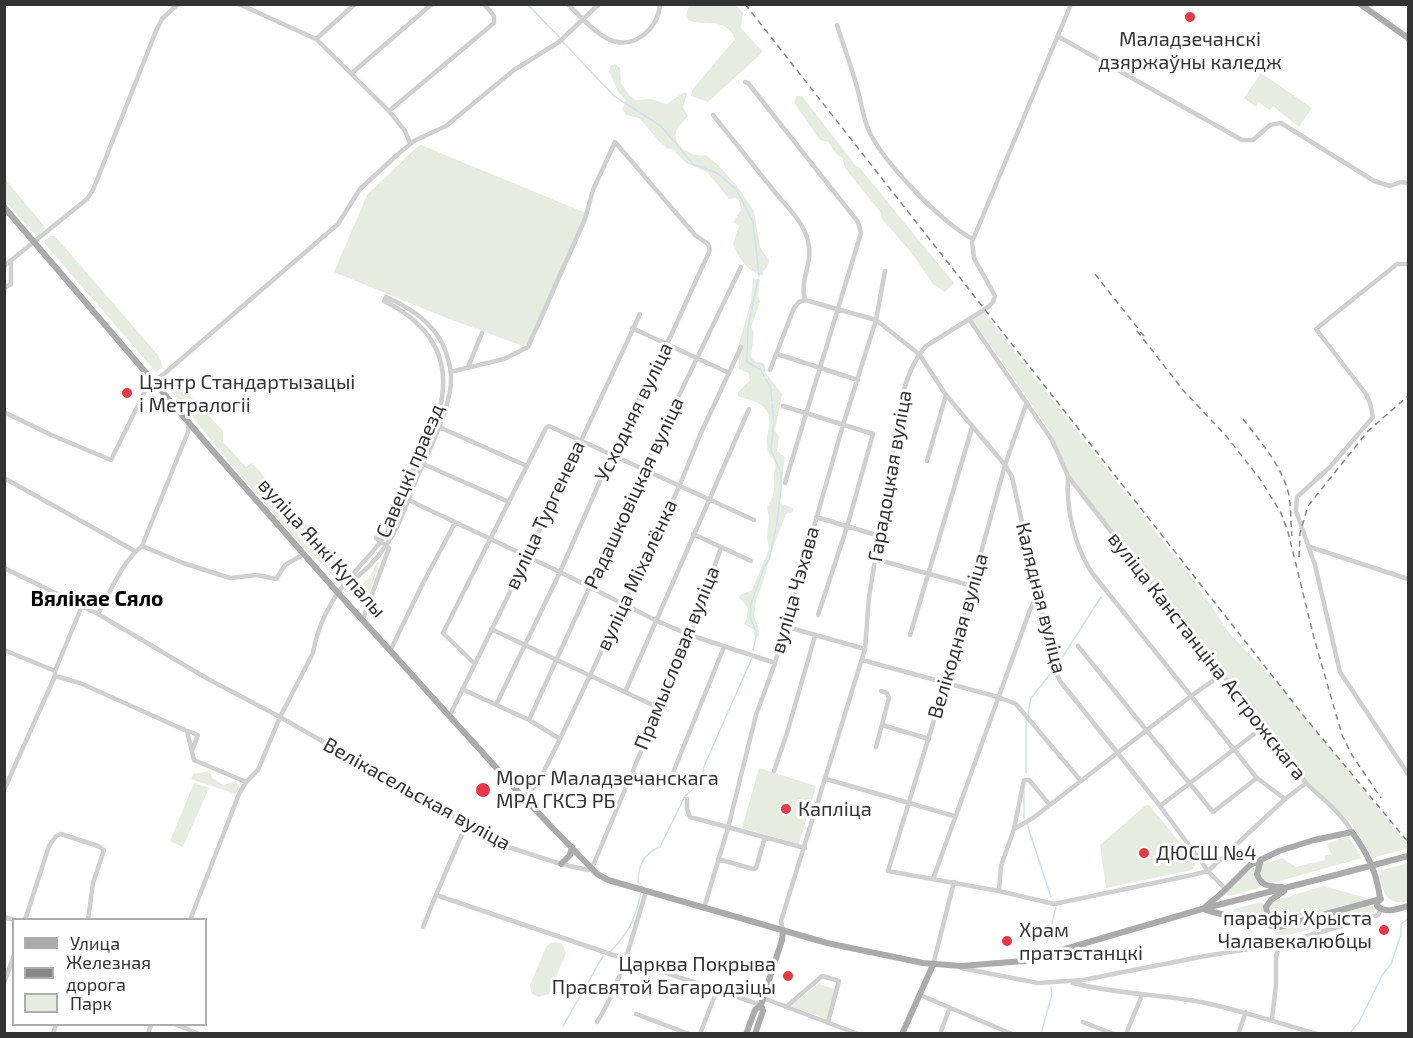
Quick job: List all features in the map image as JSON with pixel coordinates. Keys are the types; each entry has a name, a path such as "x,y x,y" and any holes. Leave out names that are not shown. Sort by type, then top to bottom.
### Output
{"main road":[{"path":"1360,4 1408,38"},
{"name":"вуліца Янкі Купалы","path":"4,207 338,593 523,797 592,868 608,880 646,892"},
{"path":"1202,909 1226,890 1244,870 1261,860 1288,848 1352,832 1368,856 1376,875 1382,904"},
{"path":"561,864 570,855 572,847"},
{"path":"646,892 858,950 933,965 999,964 1024,961 1202,909 1408,855"},
{"path":"1261,860 1257,874 1263,885 1291,887"},
{"path":"1280,927 1268,918 1266,907 1271,900 1291,887"},
{"path":"1202,909 1280,927 1382,904 1408,906"},
{"path":"746,1034 755,1010 762,1002 783,931"},
{"path":"902,1034 933,965"},
{"path":"755,1034 763,1011 762,1002"}],"street":[{"path":"4,266 87,199 93,190 156,31 162,19 178,4"},
{"path":"239,4 316,39 389,111 405,131 410,143"},
{"path":"316,39 355,4"},
{"path":"352,73 432,4"},
{"path":"389,111 494,23 494,16 484,4"},
{"path":"568,4 597,32 608,40 620,42 632,42 651,29 659,14 660,4"},
{"path":"4,412 111,460 148,385 155,382 306,254 338,224 360,189 410,143 446,126 514,70 559,42 598,4"},
{"path":"837,25 858,90 867,129 921,199 973,239 1059,38 1071,4"},
{"path":"1059,38 1242,140 1253,140 1270,125 1281,123 1374,181 1390,186 1401,182 1408,183"},
{"path":"745,82 858,222 861,233 785,483"},
{"path":"712,115 796,218 807,237 811,251 803,284 805,300"},
{"name":"Усходняя вуліца","path":"468,367 504,359 528,347 585,219 593,190 615,142 695,235 708,244 710,250 667,344 496,705"},
{"name":"Гарадоцкая вуліца","path":"783,931 781,921 865,649 869,597 902,397 908,375 919,354 932,341 992,305 995,296 974,258 973,239"},
{"path":"4,288 11,284 11,261"},
{"path":"1408,264 1397,264 1316,328 1366,394 1372,417 1331,466 1297,497 1296,511 1310,547 1340,672 1408,774"},
{"name":"Радашковіцкая вуліца","path":"529,720 643,470 741,267"},
{"name":"вуліца Чэхава","path":"704,908 728,828 756,715 775,663 843,425 876,320 885,271"},
{"name":"Савецкі праезд","path":"280,717 313,653 327,613 338,593 345,585 358,577 385,545 393,534 439,427 451,388 450,372 443,345 424,318 413,309 386,297 384,301 410,316 425,330 438,353 444,373 444,386 441,403 400,496 385,545 363,618"},
{"path":"770,370 794,308 799,302 805,300 876,320"},
{"name":"вуліца Тургенева","path":"450,715 527,557 640,314"},
{"name":"вуліца Канстанціна Астрожскага","path":"969,319 1052,440 1068,476 1262,728 1306,783 1343,818 1352,832"},
{"name":"Калядная вуліца","path":"876,320 919,354 946,395 1005,465 1012,477 1037,595 1055,670 1060,681 1160,806 1208,871 1226,890"},
{"path":"632,328 729,373"},
{"path":"450,372 468,367 482,333"},
{"name":"вуліца Міхалёнка","path":"523,797 537,785 560,739 679,487 741,346"},
{"path":"777,354 858,380"},
{"path":"927,460 946,395"},
{"name":"Велікодная вуліца","path":"933,879 888,871 945,684 1005,465 1026,402"},
{"path":"783,406 873,434 847,527 818,615"},
{"path":"625,692 749,409"},
{"path":"98,614 119,573 135,551 142,546 188,432 189,422"},
{"path":"474,663 443,633 549,426 754,520"},
{"path":"439,427 527,466"},
{"path":"910,635 972,428"},
{"path":"417,461 510,502"},
{"name":"вуліца Канстанціна Астрожскага","path":"1068,476 1067,488 1071,516 1077,544 1084,561 1257,778 1285,799"},
{"path":"4,478 135,551"},
{"path":"400,496 657,621 690,635 775,663"},
{"path":"816,517 880,536"},
{"path":"391,649 455,523"},
{"path":"693,534 751,561"},
{"path":"376,538 385,545"},
{"path":"142,546 183,563 231,578 257,575 276,579 285,565 304,554"},
{"path":"1310,547 1408,579"},
{"name":"Прамысловая вуліца","path":"592,868 690,635 722,548"},
{"path":"875,559 973,586"},
{"name":"Велікасельская вуліца","path":"4,568 98,614 208,679 280,717 505,846 583,870 592,868"},
{"path":"1037,595 954,816 933,879 1054,904 1208,871 1285,799 1306,783"},
{"path":"4,790 82,606"},
{"path":"784,626 865,649"},
{"path":"491,629 659,708"},
{"path":"774,771 816,636"},
{"path":"1078,646 1213,812 1257,778"},
{"path":"668,785 724,647"},
{"path":"4,650 198,735 192,751"},
{"path":"862,660 1016,704 1081,781"},
{"path":"1014,829 1050,805 1221,675"},
{"path":"462,689 529,720 560,739"},
{"path":"876,747 890,698 887,693 881,691"},
{"path":"191,918 226,826 246,782 258,770 280,717"},
{"path":"882,725 929,739"},
{"path":"1160,806 1262,728"},
{"path":"187,731 194,760 246,782"},
{"path":"826,779 954,816"},
{"path":"999,891 1001,866 1014,829 1024,780 1029,780 1050,805"},
{"path":"687,799 690,817 805,848"},
{"path":"423,927 466,825"},
{"path":"26,918 49,846 56,836 61,834 104,850 93,883 88,918"},
{"path":"718,859 756,868 765,837"},
{"path":"933,965 954,882"},
{"path":"597,1022 604,1011 625,960 646,892"},
{"path":"436,895 717,990 786,1007 858,1034"},
{"path":"1083,983 1205,956 1280,944 1378,915 1382,904"},
{"path":"1272,1019 1276,957 1280,944"},
{"path":"4,982 12,960"},
{"path":"998,977 996,974 999,964"},
{"path":"952,966 998,977 1038,983 1083,983 1113,992 1199,1002 1272,1019 1317,1034"},
{"path":"786,1007 822,976 839,981 828,1022"},
{"path":"700,1034 717,990"},
{"path":"920,995 1011,1034"},
{"path":"1126,1034 1142,995"},
{"path":"939,1034 950,1007"},
{"path":"1238,1034 1246,1012"},
{"path":"636,1014 688,1034"},
{"path":"1083,1022 1113,1034"},
{"path":"180,1026 199,1034"},
{"path":"1292,1034 1294,1027"}],"green space":[{"path":"689,5 736,5 743,13 741,28 763,52 708,102 691,96 692,90 735,39 726,27 688,20 686,15"},
{"path":"615,64 620,68 621,83 630,96 636,100 651,99 667,104 684,92 687,94 683,107 688,116 676,132 677,142 690,153 706,155 719,166 737,186 754,211 760,247 769,261 763,275 744,264 733,244 739,226 733,222 741,210 739,200 729,199 707,172 686,163 673,150 667,148 639,118 626,115 622,109 626,100 619,93 609,72 611,65"},
{"path":"1261,73 1312,108 1299,127 1273,106 1270,110 1259,103 1256,107 1244,98"},
{"path":"797,96 802,96 856,166 954,283 945,292 933,284 910,251 882,219 881,213 845,168 842,157 837,155 828,142 820,140 795,104"},
{"path":"421,145 586,213 528,343 523,346 334,272 367,195"},
{"path":"4,178 45,227 40,234 36,235 32,232 4,199"},
{"path":"50,236 55,236 158,355 163,367 156,372 45,244 45,240"},
{"path":"753,278 760,280 758,295 760,302 751,327 754,332 751,357 756,362 763,363 765,372 782,394 775,431 779,436 777,451 785,457 779,503 793,508 793,512 786,514 756,599 754,617 759,636 755,638 753,629 744,624 748,608 739,598 740,595 752,590 769,549 767,507 773,494 775,463 767,448 769,419 766,410 757,403 738,396 738,392 750,380 748,373 739,369 738,347 751,301"},
{"path":"983,311 1191,577 1230,634 1276,682 1408,845 1408,848 1372,858 1350,821 1305,780 1070,475 1052,435 971,318"},
{"path":"171,377 223,431 223,442 246,467 252,463 295,510 339,565 351,584 363,585 369,579 377,562 379,563 370,591 364,601 358,601 352,593 347,592 322,563 308,553 229,462 165,383"},
{"path":"759,768 816,786 799,844 742,828"},
{"path":"210,771 212,778 223,785 218,787 236,781 239,787 236,794 191,779 193,774"},
{"path":"194,783 209,788 183,847 170,841"},
{"name":"ДЮСШ №4","path":"1146,805 1149,805 1194,860 1195,866 1192,870 1106,888 1100,845"},
{"path":"1348,836 1362,858 1272,883 1264,881 1259,875 1262,864 1282,858 1296,867 1325,860 1324,856 1331,854 1327,844"},
{"path":"1408,863 1408,901 1394,901 1383,890 1379,871"},
{"path":"1254,867 1259,888 1229,896 1226,893 1247,871"},
{"path":"1323,886 1367,898 1368,901 1283,923 1271,918 1269,907 1274,901"},
{"path":"1261,902 1265,904 1263,914 1270,924 1232,914 1234,909"},
{"path":"1373,904 1374,912 1277,938 1274,930"},
{"path":"556,942 562,944 566,953 549,994 539,997 532,994 530,985 546,947"},
{"path":"819,984 835,989 827,1019 790,1006"}],"waterway":[{"path":"527,4 560,38"},
{"path":"563,42 614,96 661,126 693,164 717,173 736,189 753,222 759,276"},
{"path":"758,280 748,327 747,362 761,370 764,376"},
{"path":"766,379 771,389 772,401"},
{"path":"753,650 757,633 750,617 751,604 764,567 769,560 781,489 781,473 771,450 774,423 772,404"},
{"path":"1056,667 1101,597"},
{"path":"642,888 638,882 643,860 660,847 685,796 700,783 705,764 752,658"},
{"path":"1028,714 1031,698 1051,673"},
{"path":"1026,721 1026,773"},
{"path":"1024,791 1024,818"},
{"path":"1027,824 1051,897"},
{"path":"609,953 630,926 641,893"},
{"path":"1047,943 1056,907"},
{"path":"1349,1034 1359,1022 1383,974 1391,964 1401,934 1401,924 1408,919"},
{"path":"563,1026 603,956"},
{"path":"1041,1034 1052,994 1051,987"}],"railway":[{"path":"745,4 1303,715 1408,842"},
{"path":"1095,274 1144,336"},
{"path":"1137,331 1183,390 1227,437 1260,479 1281,513 1342,735 1352,755 1381,798"},
{"path":"1299,557 1300,533 1308,506 1368,431 1408,396"},
{"path":"1243,419 1267,450 1286,485 1292,536"}],"place":[{"name":"Маладзечанскі дзяржаўны каледж","path":"1190,17"},
{"name":"Цэнтр Стандартызацыі і Метралогіі","path":"127,393"},
{"name":"Морг Маладзечанскага МРА ГКСЭ РБ","path":"483,790"},
{"name":"Капліца","path":"786,809"},
{"name":"ДЮСШ №4","path":"1144,853"},
{"name":"парафія Хрыста Чалавекалюбцы","path":"1384,930"},
{"name":"Храм пратэстанцкі","path":"1007,941"},
{"name":"Царква Покрыва Прасвятой Багародзіцы","path":"788,976"}],"district":[{"name":"Вялікае Сяло","path":"97,599"}]}
